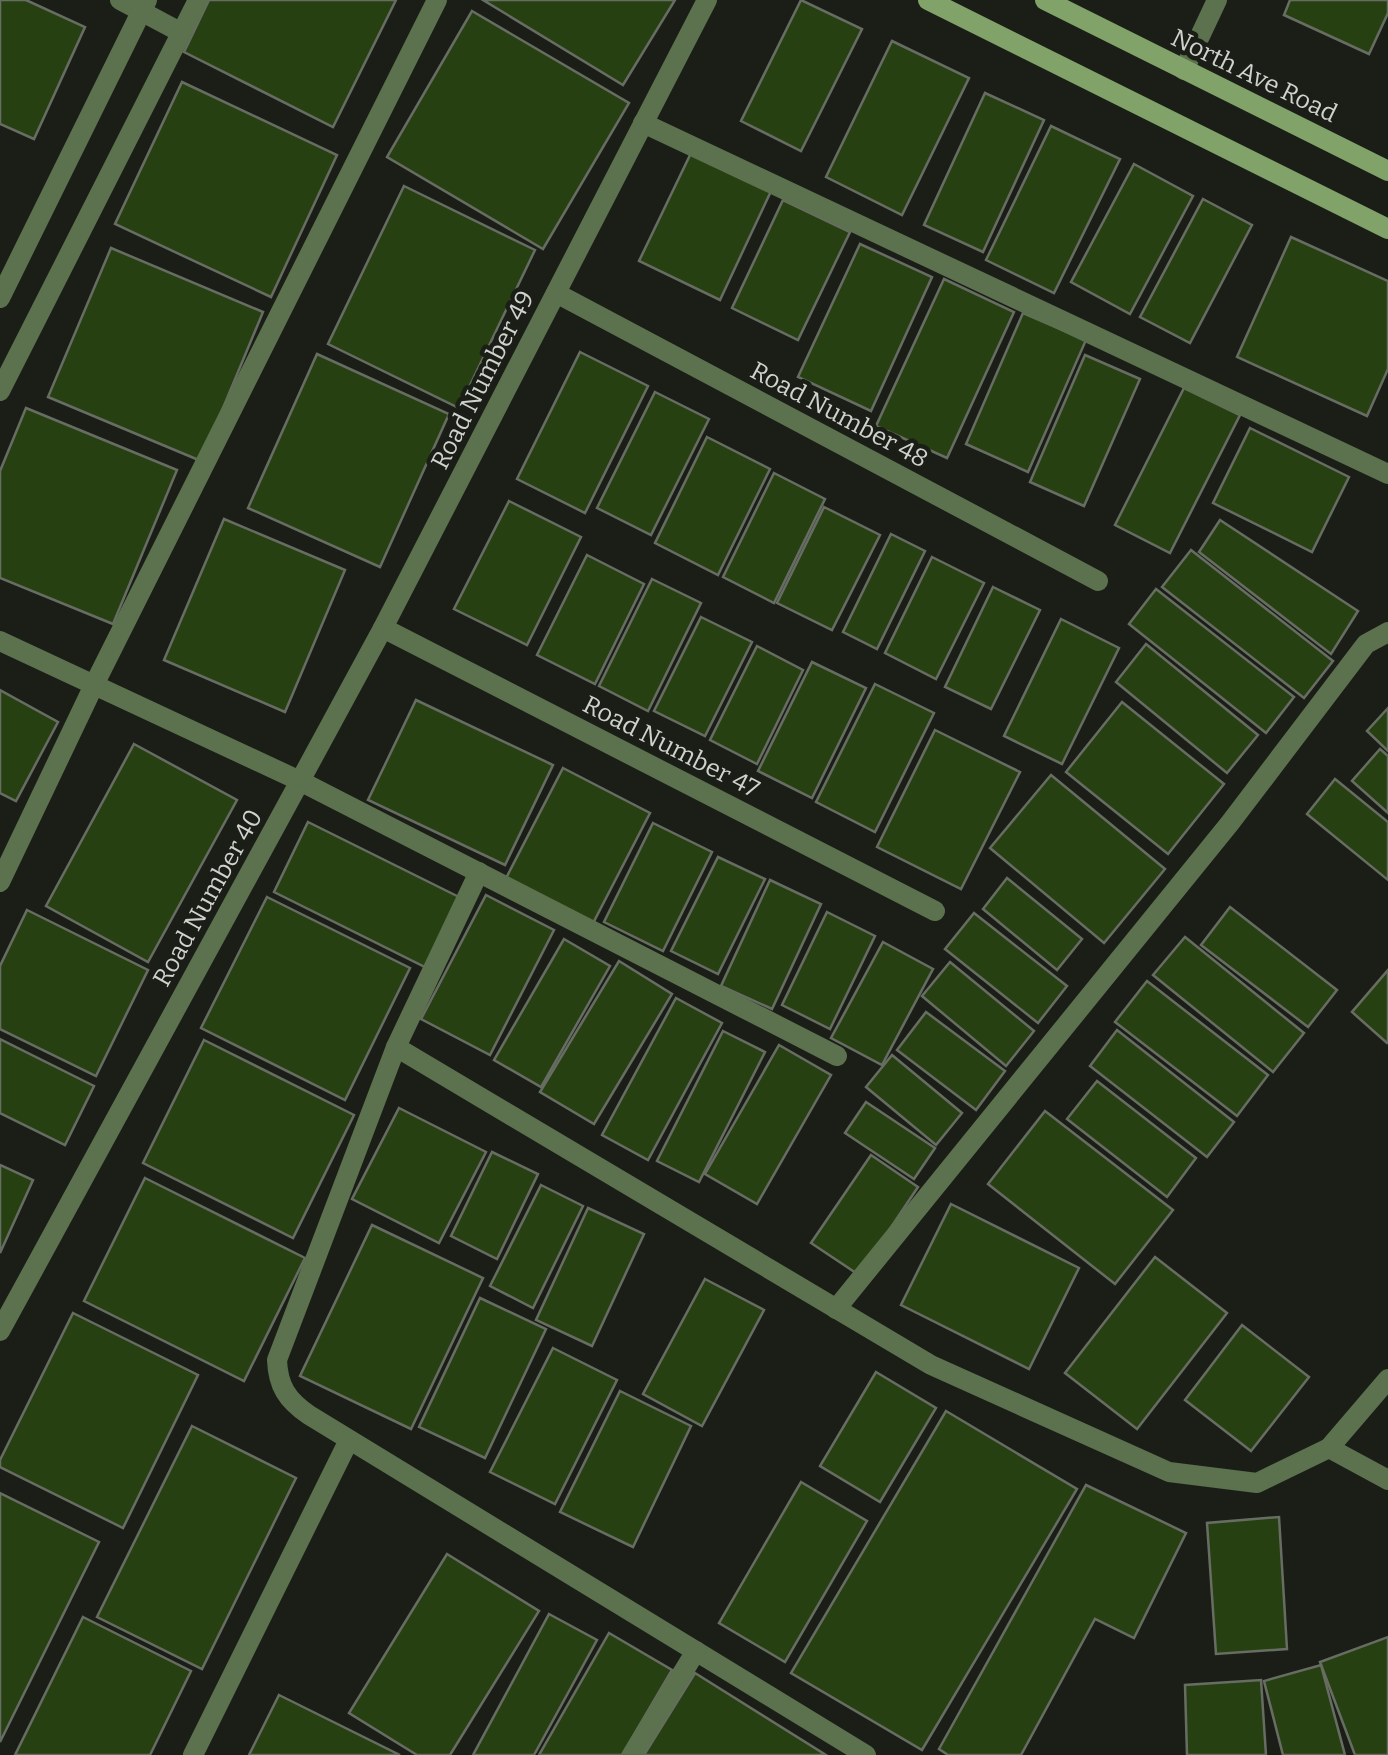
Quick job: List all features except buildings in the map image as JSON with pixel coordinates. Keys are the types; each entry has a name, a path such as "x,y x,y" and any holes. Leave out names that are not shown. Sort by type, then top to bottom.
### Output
{"street":[{"path":"120,0 145,6 182,33"},
{"path":"0,391 8,358 198,0"},
{"path":"0,882 94,685 438,0"},
{"name":"Road Number 49","path":"300,781 707,0"},
{"path":"928,0 1388,229"},
{"name":"North Ave Road","path":"1045,0 1388,171"},
{"path":"1184,70 1217,0"},
{"path":"0,298 145,6"},
{"path":"644,123 1388,474"},
{"name":"Road Number 48","path":"556,293 1098,581"},
{"name":"Road Number 47","path":"383,628 935,910"},
{"path":"836,1309 1230,822 1366,644 1388,632"},
{"path":"0,641 300,781 837,1056"},
{"name":"Road Number 40","path":"0,1330 300,781"},
{"path":"479,872 396,1047 277,1360 278,1382 292,1404 866,1755"},
{"path":"396,1047 930,1366 1169,1472 1257,1483 1329,1448 1388,1379"},
{"path":"193,1755 349,1440"},
{"path":"1329,1448 1388,1480"},
{"path":"632,1755 696,1651"}]}
